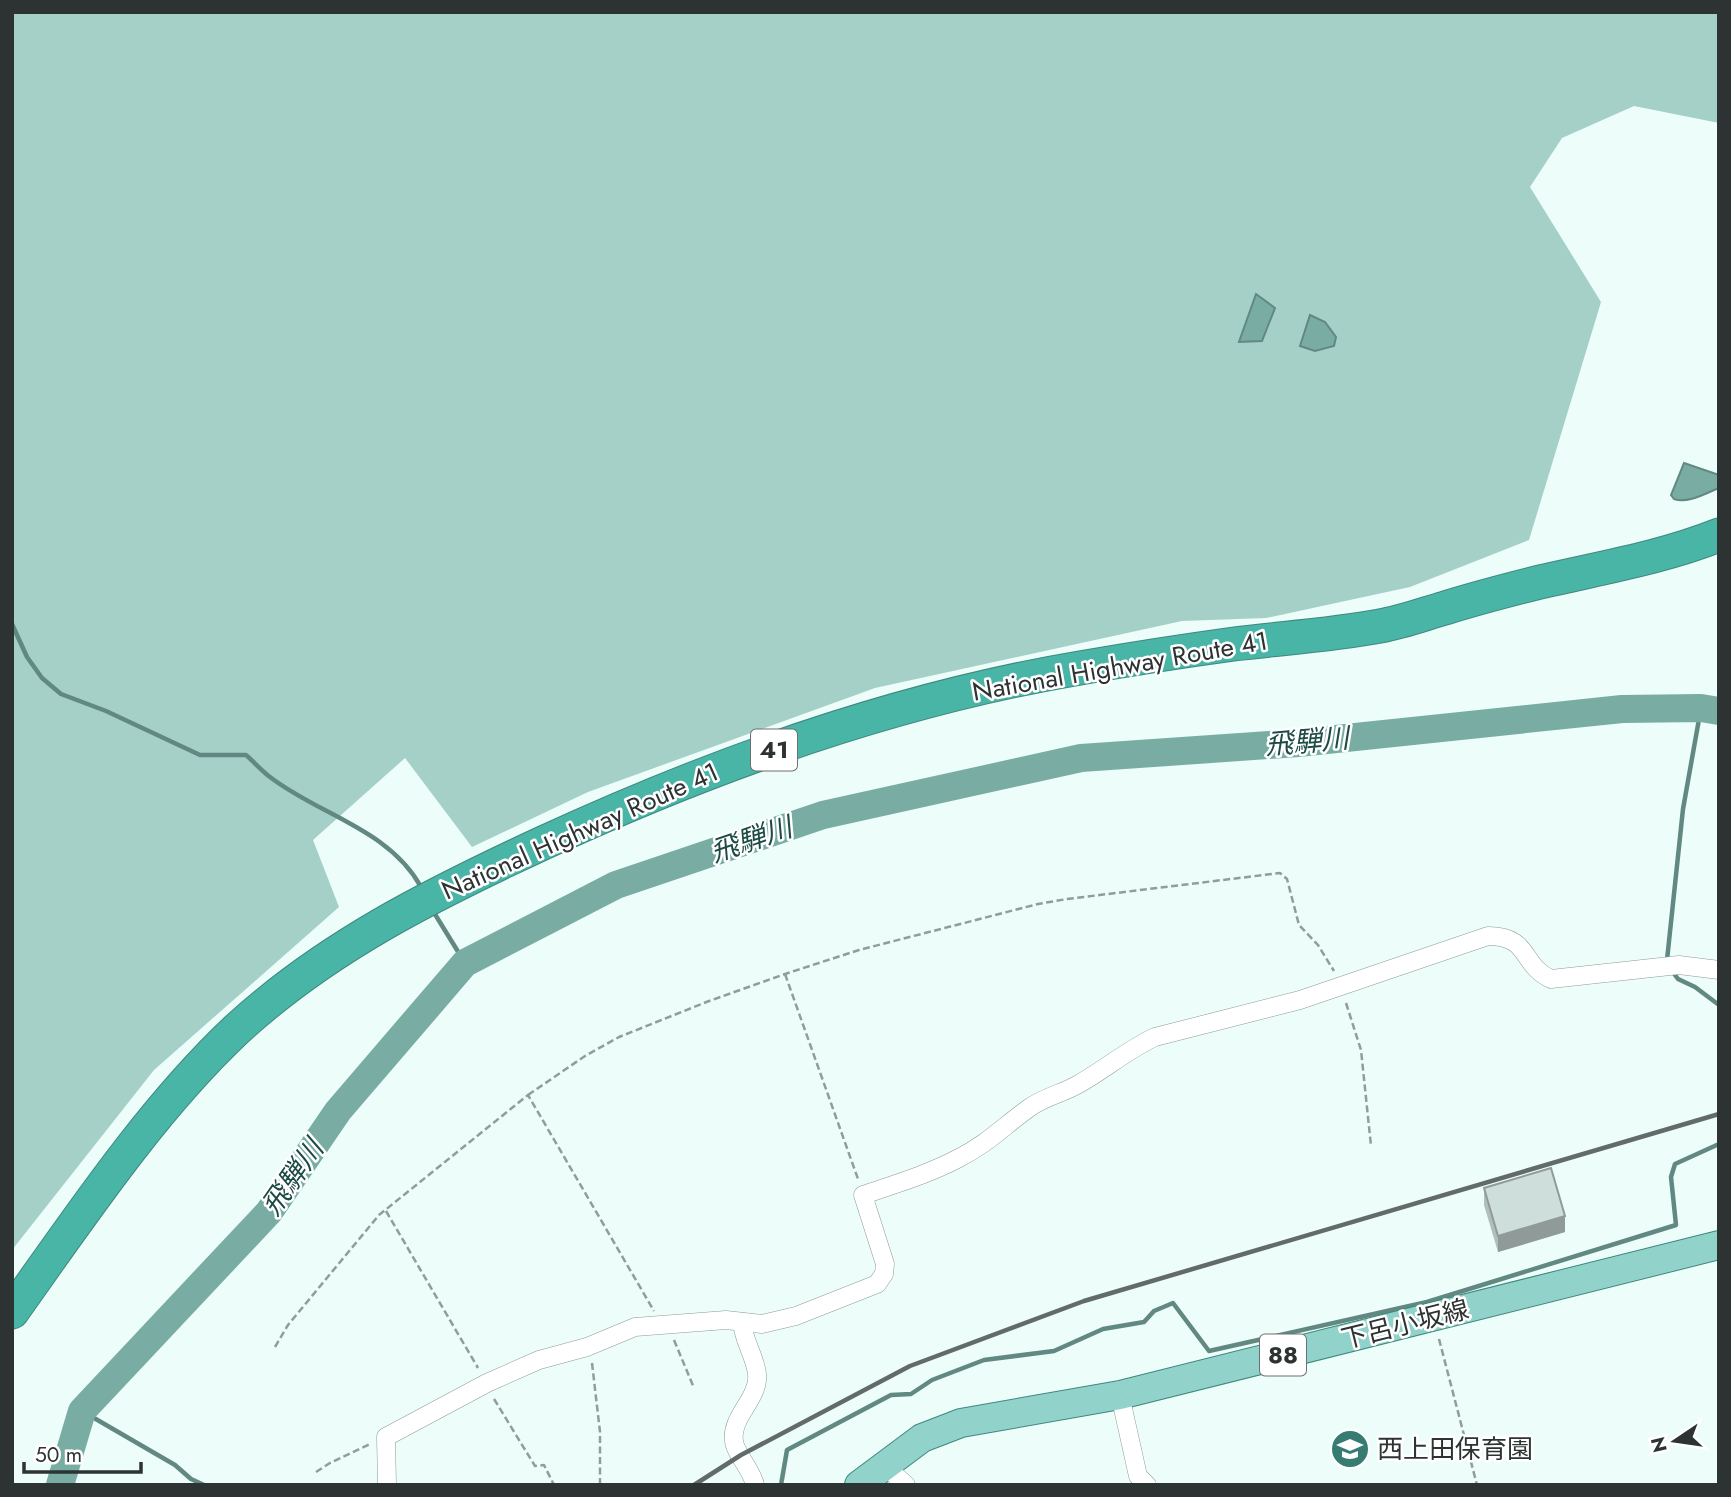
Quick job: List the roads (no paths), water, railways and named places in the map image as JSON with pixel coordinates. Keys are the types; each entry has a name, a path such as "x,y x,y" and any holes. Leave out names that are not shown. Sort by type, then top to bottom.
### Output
{"highway":[{"name":"National Highway Route 41","path":"12,1312 135,1143 169,1102 237,1029 273,999 349,943 392,917 464,879 634,801 725,766 951,695 1075,669 1234,644 1384,626 1486,596 1670,552 1719,535"}],"main road":[{"name":"下呂小坂線","path":"859,1485 922,1438 961,1423 1120,1395 1719,1245"}],"street":[{"path":"387,1485 386,1437 485,1383 539,1360 590,1346 635,1327 726,1320 762,1324 796,1316 877,1284 884,1274 884,1264 863,1195 959,1158 997,1135 1046,1097 1076,1086 1155,1037 1300,1000 1488,936 1499,936 1516,942 1524,948 1534,968 1551,979 1679,965 1719,970"},
{"path":"742,1321 757,1381 739,1420 734,1444 754,1478 755,1485"},
{"path":"1120,1395 1138,1476 1147,1485"},
{"path":"885,1466 906,1485"}],"waterway":[{"path":"12,624 27,657 42,678 61,694 106,711 200,755 246,755 267,775 289,790 352,824 391,851 421,887"},
{"path":"1667,960 1683,809 1701,708"},
{"name":"飛騨川","path":"60,1485 82,1411 269,1212 338,1111 465,963 616,885 823,815 1081,758 1298,743 1622,709 1701,708 1719,711"},
{"path":"433,911 465,963"},
{"path":"1672,971 1678,979 1695,987 1719,1005"},
{"path":"781,1485 787,1450 891,1395 911,1394 932,1380 984,1360 1054,1351 1103,1329 1144,1322 1154,1311 1173,1303 1209,1351 1427,1302 1676,1225 1671,1177 1675,1164 1719,1144"},
{"path":"82,1411 204,1485"}],"railway":[{"path":"694,1485 741,1455 910,1366 1084,1301 1719,1114"}],"place":[{"name":"西上田保育園","path":"1350,1449"}]}
